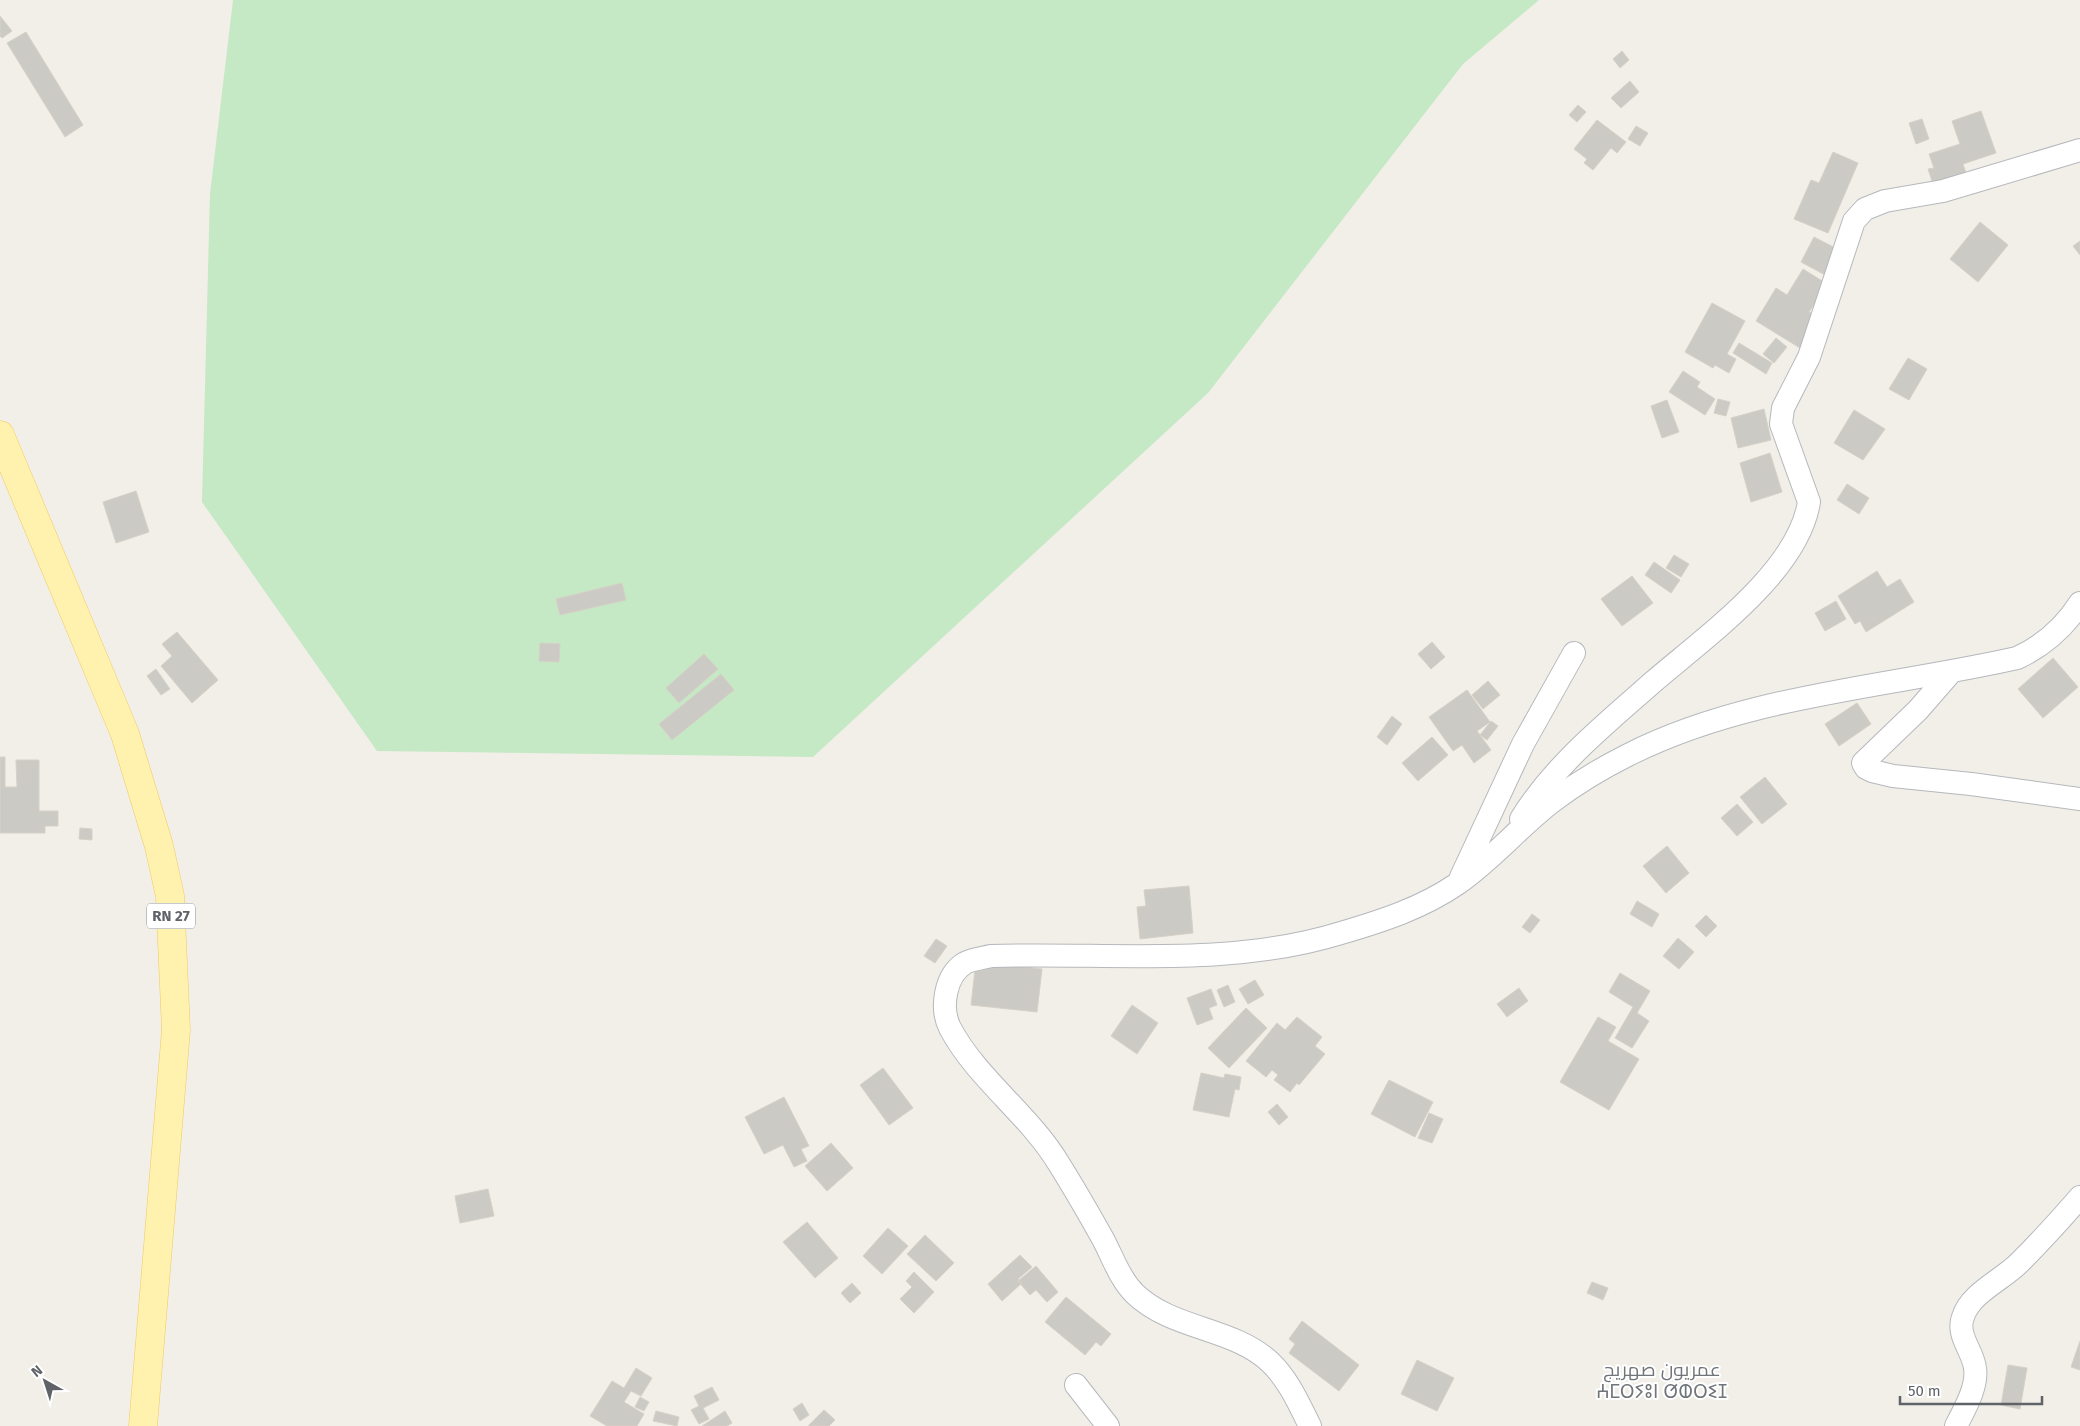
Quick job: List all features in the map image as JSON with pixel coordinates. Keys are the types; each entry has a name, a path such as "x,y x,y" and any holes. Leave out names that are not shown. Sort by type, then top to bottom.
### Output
{"main road":[{"name":"RN 27","path":"0,435 125,734 159,846 170,896 176,1030 142,1426"}],"street":[{"path":"1511,837 1537,793 1577,751 1654,681 1725,622 1764,582 1796,540 1809,502 1781,424 1783,408 1809,357 1854,221 1865,209 1885,201 1943,191 2080,150"},
{"path":"1310,1426 1280,1374 1269,1362 1252,1349 1165,1314 1135,1294 1120,1275 1103,1240 1058,1162 958,1041 949,1026 946,1014 947,990 954,975 965,963 991,956 1196,956 1248,952 1300,944 1341,934 1428,902 1459,882 1552,802 1589,776 1632,753 1693,728 1736,715 1832,692 2017,658 2034,650 2060,628 2080,603"},
{"path":"1459,882 1500,790 1523,744 1574,653"},
{"path":"1952,671 1918,710 1864,763 1866,768 1892,776 1971,784 2080,799"},
{"path":"1956,1426 1970,1395 1976,1374 1973,1361 1963,1338 1962,1317 1968,1306 2018,1264 2080,1197"},
{"path":"1076,1385 1108,1426"}],"green space":[{"path":"233,0 1539,0 1463,64 1208,393 813,757 377,751 202,502 210,194"}],"building":[{"path":"0,16 12,31 2,38 0,36"},
{"path":"26,32 83,125 65,137 7,43"},
{"path":"1622,51 1629,60 1620,68 1613,59"},
{"path":"1630,81 1639,92 1621,108 1611,98"},
{"path":"1578,105 1586,112 1577,122 1569,115"},
{"path":"1981,111 1996,153 1963,164 1966,173 1933,184 1928,169 1934,168 1929,154 1960,144 1952,121"},
{"path":"1922,119 1929,139 1916,144 1909,123"},
{"path":"1597,120 1626,142 1617,153 1611,148 1593,170 1584,163 1587,159 1574,149"},
{"path":"1636,126 1648,133 1640,146 1628,139"},
{"path":"1833,152 1858,163 1828,233 1794,219 1811,180 1819,183"},
{"path":"1980,222 2008,245 1978,282 1950,259"},
{"path":"1814,237 1841,251 1827,276 1801,262"},
{"path":"2080,241 2080,255 2073,246"},
{"path":"1803,269 1827,284 1809,312 1818,317 1800,348 1756,321 1776,288 1787,295"},
{"path":"1712,303 1745,321 1727,354 1736,359 1729,373 1715,365 1713,368 1685,352"},
{"path":"1776,338 1787,347 1774,363 1763,354"},
{"path":"1739,343 1772,363 1766,374 1733,353"},
{"path":"1908,358 1927,369 1909,400 1889,389"},
{"path":"1683,371 1700,382 1697,387 1715,399 1705,415 1669,392"},
{"path":"1718,399 1730,402 1726,416 1714,413"},
{"path":"1667,400 1679,432 1662,438 1651,406"},
{"path":"1764,409 1771,440 1738,448 1731,418"},
{"path":"1854,410 1885,429 1863,460 1834,443"},
{"path":"1770,453 1782,492 1751,502 1740,463"},
{"path":"1847,484 1869,498 1859,514 1837,500"},
{"path":"136,491 149,532 116,543 103,502"},
{"path":"1674,555 1689,564 1681,577 1666,568"},
{"path":"1654,562 1680,580 1671,593 1645,575"},
{"path":"1877,571 1887,587 1900,579 1914,602 1866,632 1860,621 1855,624 1838,596"},
{"path":"1632,576 1653,603 1622,626 1601,599"},
{"path":"622,583 626,600 560,615 556,599"},
{"path":"1836,601 1846,619 1825,631 1815,613"},
{"path":"177,632 218,680 192,703 161,666 172,656 162,644"},
{"path":"1432,642 1445,657 1431,669 1418,654"},
{"path":"540,643 560,644 559,662 539,661"},
{"path":"704,654 718,669 679,703 666,688"},
{"path":"2053,658 2078,687 2043,718 2018,689"},
{"path":"156,669 170,689 161,695 147,676"},
{"path":"721,674 734,690 672,740 659,724"},
{"path":"1488,681 1500,695 1483,709 1472,695"},
{"path":"1467,690 1490,722 1477,731 1491,750 1474,763 1462,745 1453,751 1429,717"},
{"path":"1857,703 1871,724 1839,746 1825,724"},
{"path":"1392,716 1402,724 1387,745 1377,737"},
{"path":"1491,721 1498,726 1487,740 1480,735"},
{"path":"1432,737 1448,755 1418,781 1402,763"},
{"path":"0,757 5,757 5,787 17,787 16,760 39,760 39,811 58,811 58,826 45,826 45,833 0,833"},
{"path":"1765,777 1787,804 1762,824 1740,797"},
{"path":"1737,804 1753,822 1737,836 1721,818"},
{"path":"80,828 92,829 92,840 79,839"},
{"path":"1667,846 1689,873 1666,893 1643,866"},
{"path":"1189,886 1193,933 1140,939 1137,907 1146,906 1144,890"},
{"path":"1637,901 1659,914 1652,927 1630,914"},
{"path":"1532,914 1540,920 1530,933 1522,927"},
{"path":"1706,915 1717,926 1706,937 1695,926"},
{"path":"1678,938 1694,952 1679,969 1663,956"},
{"path":"936,939 947,946 935,963 924,956"},
{"path":"976,961 1042,969 1037,1012 971,1005"},
{"path":"1620,973 1650,991 1637,1013 1649,1021 1632,1048 1615,1038 1633,1007 1609,992"},
{"path":"1255,980 1264,995 1248,1004 1239,989"},
{"path":"1228,985 1235,1002 1224,1007 1217,990"},
{"path":"1519,988 1528,1001 1507,1017 1497,1004"},
{"path":"1211,989 1217,1005 1209,1008 1213,1019 1197,1025 1187,998"},
{"path":"1132,1005 1158,1023 1137,1054 1111,1036"},
{"path":"1246,1008 1267,1028 1229,1068 1208,1048"},
{"path":"1297,1017 1322,1037 1315,1046 1325,1054 1299,1085 1297,1083 1290,1092 1274,1080 1278,1075 1272,1070 1266,1077 1246,1061 1277,1023 1285,1030"},
{"path":"1598,1017 1616,1027 1608,1041 1639,1059 1609,1110 1560,1082"},
{"path":"883,1068 913,1108 889,1125 860,1085"},
{"path":"1201,1073 1224,1078 1225,1074 1241,1077 1239,1090 1235,1089 1229,1117 1193,1110"},
{"path":"1389,1080 1433,1102 1415,1137 1371,1114"},
{"path":"784,1097 809,1146 801,1149 807,1161 794,1167 783,1145 764,1154 745,1117"},
{"path":"1277,1104 1288,1117 1279,1125 1268,1112"},
{"path":"1429,1113 1443,1119 1432,1143 1418,1138"},
{"path":"831,1143 853,1168 827,1191 805,1166"},
{"path":"488,1189 494,1216 460,1223 455,1196"},
{"path":"807,1222 838,1258 815,1278 783,1242"},
{"path":"888,1228 908,1246 882,1274 863,1256"},
{"path":"925,1235 954,1263 936,1281 907,1254"},
{"path":"1020,1255 1032,1267 1018,1279 1022,1283 1002,1301 988,1284"},
{"path":"1036,1266 1058,1292 1047,1302 1036,1290 1030,1295 1018,1281"},
{"path":"914,1272 934,1292 914,1313 900,1299 912,1287 906,1281"},
{"path":"1592,1282 1608,1288 1603,1300 1587,1293"},
{"path":"852,1283 861,1293 850,1303 841,1293"},
{"path":"1066,1297 1111,1334 1101,1346 1096,1342 1085,1355 1045,1322"},
{"path":"1302,1321 1359,1365 1339,1391 1289,1353 1295,1344 1289,1339"},
{"path":"2080,1341 2080,1370 2071,1367"},
{"path":"1417,1360 1454,1378 1437,1411 1401,1394"},
{"path":"2008,1365 2027,1368 2020,1409 2001,1405"},
{"path":"636,1368 652,1378 641,1396 631,1391 624,1402 644,1414 637,1426 607,1426 590,1416 612,1381 624,1388"},
{"path":"712,1387 719,1400 703,1408 709,1419 699,1424 691,1410 699,1406 694,1396"},
{"path":"640,1397 649,1402 644,1411 635,1407"},
{"path":"802,1403 809,1415 800,1421 793,1409"},
{"path":"824,1410 835,1420 829,1426 808,1426"},
{"path":"656,1411 679,1417 677,1426 653,1421"},
{"path":"725,1411 732,1423 727,1426 702,1426"}],"district":[{"name":"عمريون صهريج ⵄⵎⵔⵢⵓⵏ ⵚⵀⵔⵉⵊ","path":"1662,1380"}]}
